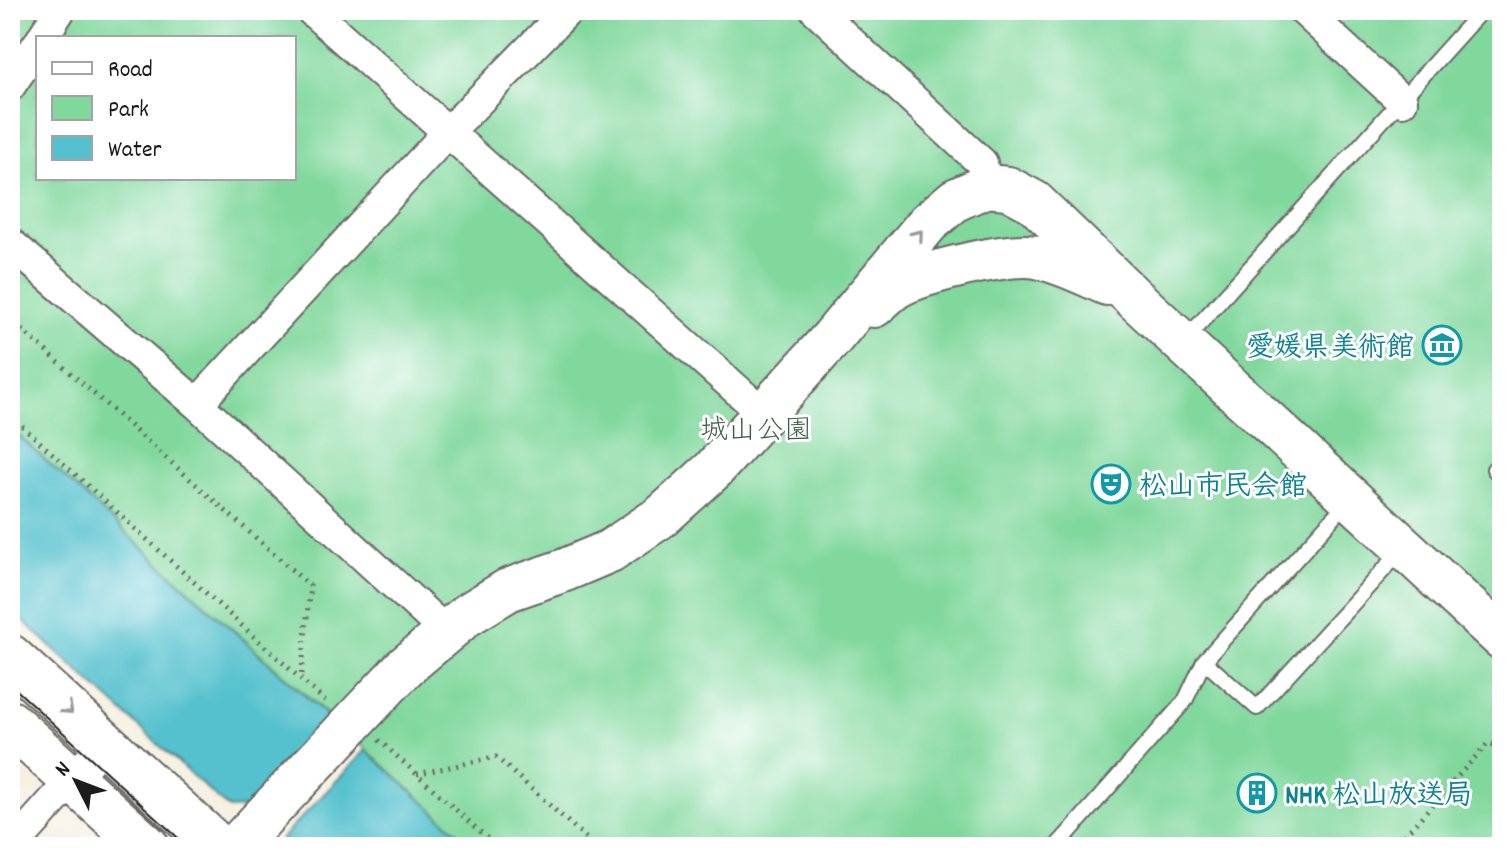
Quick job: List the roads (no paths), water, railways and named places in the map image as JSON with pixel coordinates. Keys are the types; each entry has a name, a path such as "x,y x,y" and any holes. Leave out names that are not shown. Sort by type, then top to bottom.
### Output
{"highway":[{"path":"10,657 218,847"},
{"path":"10,723 147,847"}],"street":[{"path":"43,36 60,10"},
{"path":"311,10 763,413"},
{"path":"197,404 448,132 568,10"},
{"path":"816,10 982,163 986,186"},
{"path":"1303,10 1402,101"},
{"path":"10,86 36,47"},
{"path":"248,833 405,667 467,615 508,590 610,551 662,516 713,470 832,338 928,223 955,200 986,186 1008,188 1034,202 1502,638"},
{"path":"1034,202 1046,223 1046,235 1035,256"},
{"path":"10,243 197,404 444,633"},
{"path":"832,338 898,287 944,268 1035,256 1085,273 1133,297"},
{"path":"12,847 105,743"}],"lane":[{"path":"1183,342 1482,10"},
{"path":"1502,461 1494,469 1502,478"},
{"path":"1056,847 1185,701 1204,661 1351,499"},
{"path":"1204,661 1257,708 1404,548"}],"water":[{"path":"10,428 332,720 248,808 229,809 10,609"},
{"path":"366,750 474,847 281,847 281,839"}],"tram line":[{"path":"10,684 188,847"}],"place":[{"name":"愛媛県美術館","path":"1442,345"},
{"name":"松山市民会館","path":"1111,484"},
{"name":"NHK 松山放送局","path":"1257,793"}],"park label":[{"name":"城山公園","path":"756,428"}]}
